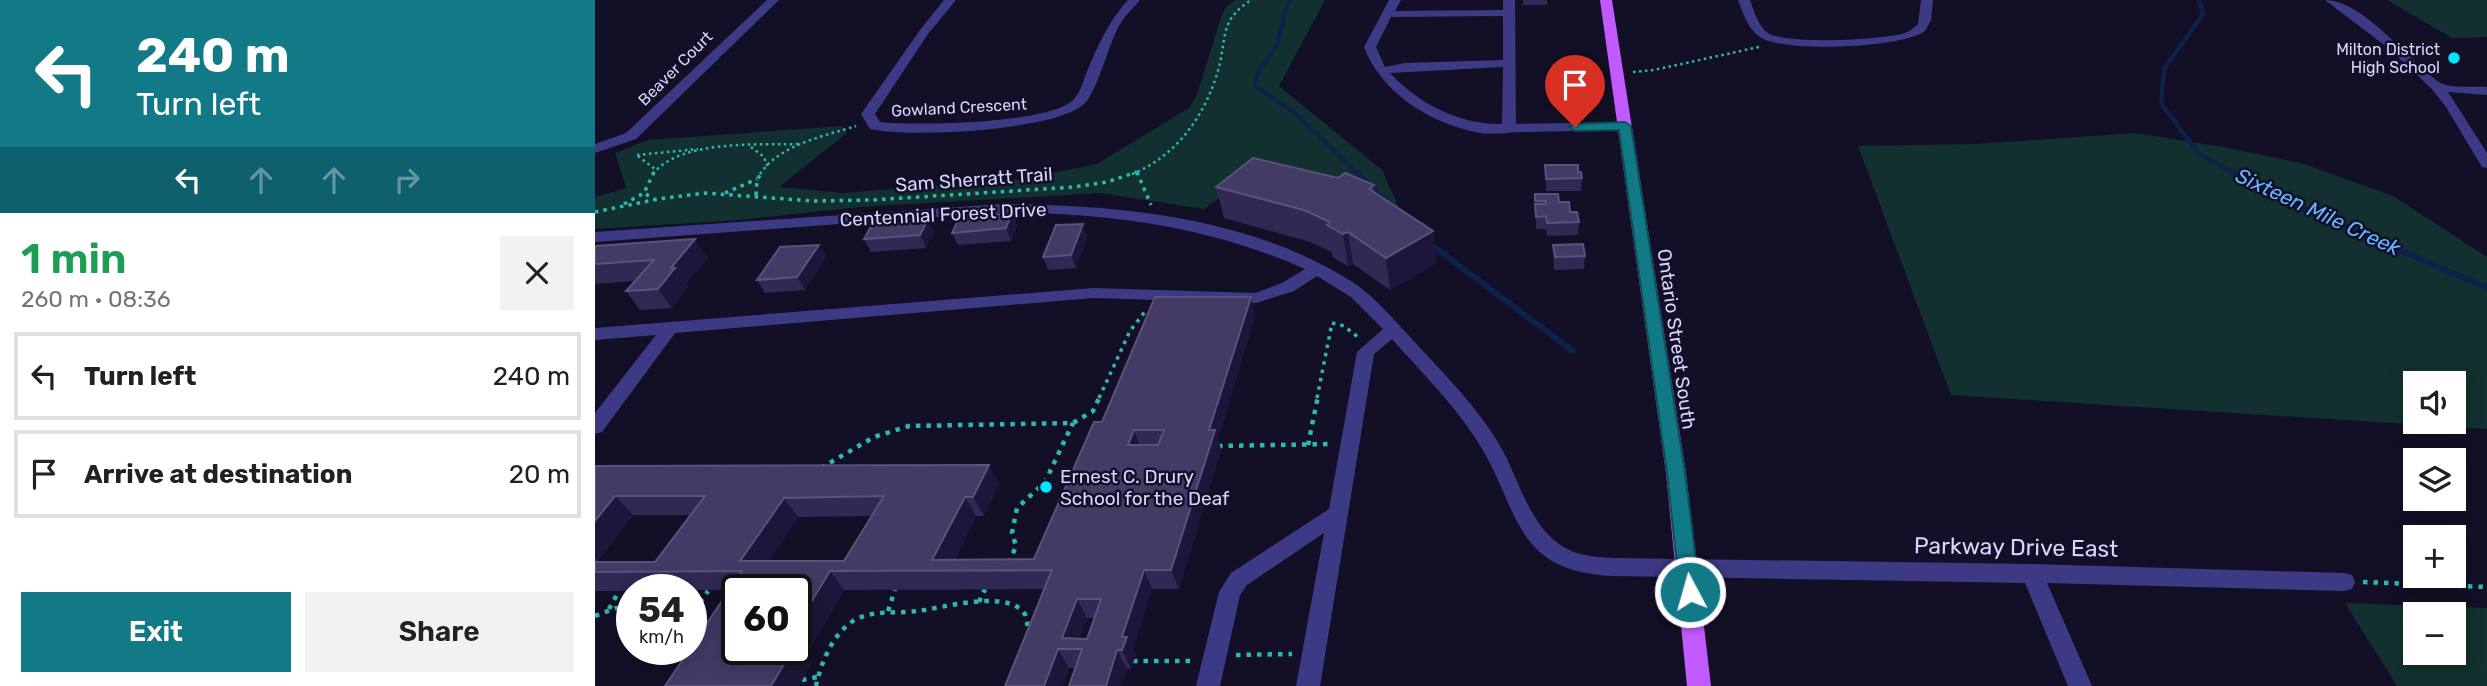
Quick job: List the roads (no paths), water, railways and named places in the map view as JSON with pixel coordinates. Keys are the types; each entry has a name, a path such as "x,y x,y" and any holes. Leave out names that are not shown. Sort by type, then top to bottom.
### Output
{"main road":[{"name":"Ontario Street South","path":"1606,0 1688,568 1699,686"}],"street":[{"name":"Beaver Court","path":"595,149 618,143 637,131 773,0"},
{"name":"Gowland Crescent","path":"950,0 924,32 868,114 870,122 882,128 902,129 1033,121 1065,112 1081,100 1110,31 1134,0"},
{"path":"1395,0 1370,47 1373,57 1395,87 1455,122 1478,130 1625,126"},
{"path":"1744,0 1753,23 1763,36 1790,45 1917,34 1924,27 1927,0"},
{"path":"2331,0 2369,27 2437,87 2487,164"},
{"path":"1387,14 1509,6 1509,130"},
{"path":"1383,71 1405,67 1509,63"},
{"path":"2437,87 2487,91"},
{"name":"Centennial Forest Drive","path":"595,237 1002,208 1064,208 1153,218 1227,235 1288,254 1351,289 1393,330 1472,416 1495,454 1531,526 1556,554 1572,562 1688,568"},
{"path":"595,334 1094,293 1256,298 1288,287 1317,268"},
{"path":"595,427 670,328"},
{"path":"1308,686 1366,352 1393,330"},
{"path":"1208,686 1230,592 1238,579 1338,513"},
{"name":"Parkway Drive East","path":"1688,568 2032,573 2344,582"},
{"path":"2032,573 2080,686"}],"waterway":[{"path":"1291,0 1287,5 1277,45 1258,72 1255,86 1296,114 1358,174"},
{"name":"Sixteen Mile Creek","path":"2199,0 2203,14 2164,69 2161,103 2198,153 2235,174"},
{"name":"Sixteen Mile Creek","path":"2232,172 2272,195 2487,288"},
{"path":"1358,174 1388,204"},
{"path":"1429,243 1573,351"}],"place":[{"name":"Milton District High School","path":"2454,58"},
{"name":"Ernest C. Drury School for the Deaf","path":"1046,487"}]}
